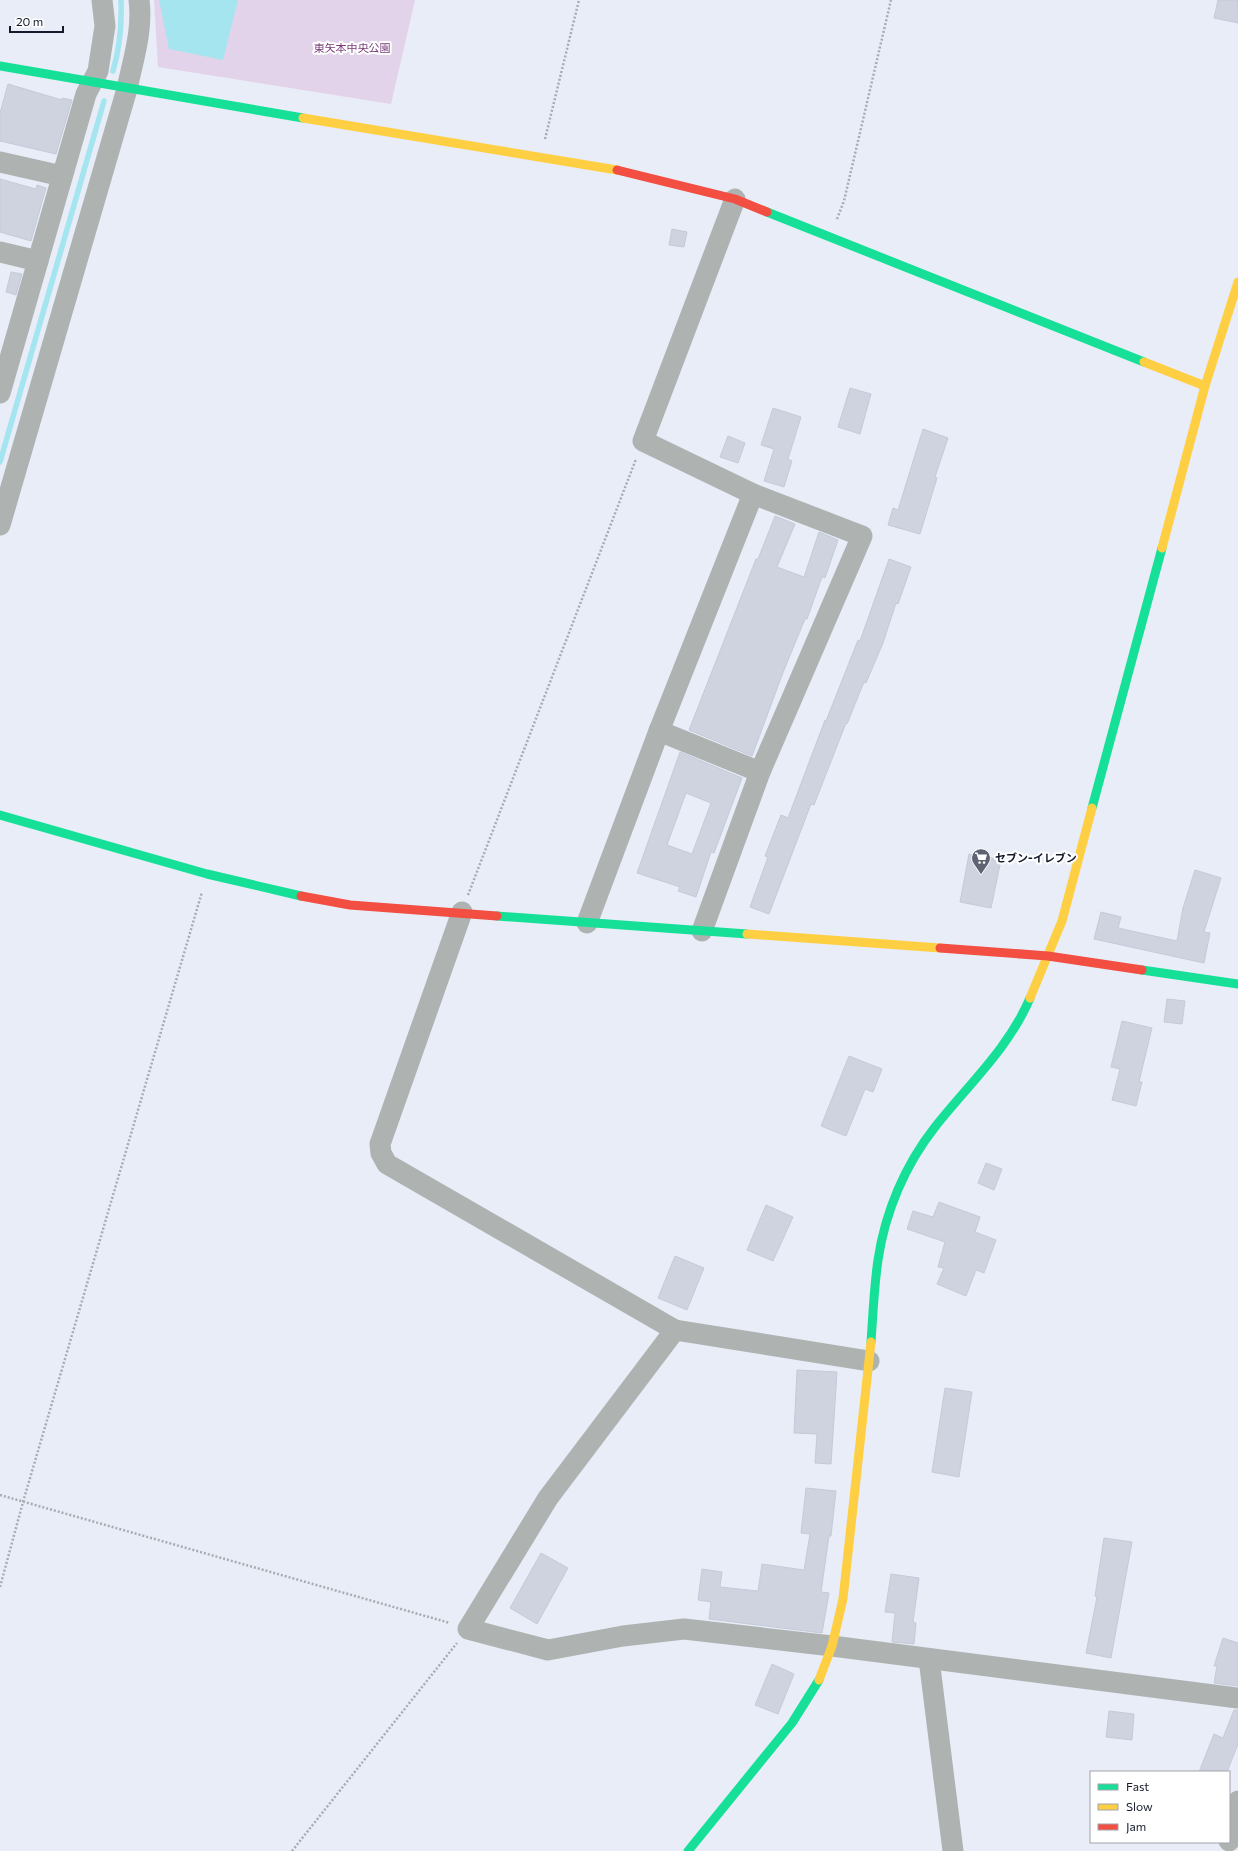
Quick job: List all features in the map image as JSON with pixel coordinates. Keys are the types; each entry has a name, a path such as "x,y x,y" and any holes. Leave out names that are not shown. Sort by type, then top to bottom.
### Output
{"street":[{"path":"0,393 7,340 38,262 86,94 98,71 105,26 102,0"},
{"path":"0,525 127,89 138,37 140,11 139,0"},
{"path":"0,66 127,89 624,171 735,199 1205,386"},
{"path":"0,162 62,176"},
{"path":"702,931 760,772 862,536 753,494 643,441 735,199"},
{"path":"0,252 38,262"},
{"path":"688,1851 792,1723 820,1678 832,1646 843,1598 869,1361 878,1260 884,1229 904,1176 916,1154 934,1128 1010,1036 1030,1000 1048,956 1064,913 1205,386 1238,282"},
{"path":"587,923 659,731 753,494"},
{"path":"659,731 760,772"},
{"path":"0,815 207,874 278,892 350,905 1048,956 1238,984"},
{"path":"462,912 380,1144 381,1153 387,1164 675,1330 869,1361"},
{"path":"675,1330 548,1498 468,1629 548,1650 623,1636 684,1629 832,1646 1238,1698"},
{"path":"929,1659 953,1851"},
{"path":"1230,1837 1238,1801"}],"path":[{"path":"540,158 580,0"},
{"path":"829,236 844,201 891,0"},
{"path":"462,912 643,441"},
{"path":"0,1586 23,1502 207,874"},
{"path":"0,1495 468,1629 292,1851"}],"green space":[{"name":"東矢本中央公園","path":"154,0 415,0 391,104 158,67"}],"water":[{"path":"159,0 238,0 223,60 169,49"}],"building":[{"path":"1218,0 1238,0 1238,23 1214,18"},
{"path":"8,84 62,100 62,98 72,100 56,154 0,141 0,113"},
{"path":"0,179 36,189 37,185 46,188 31,241 0,232"},
{"path":"672,229 687,232 684,247 669,245"},
{"path":"11,272 22,274 16,295 6,292"},
{"path":"850,388 871,394 860,434 838,427"},
{"path":"773,408 801,417 788,459 792,461 784,487 764,481 774,449 761,445"},
{"path":"923,429 948,438 935,477 937,478 920,534 888,525 893,508 898,510"},
{"path":"728,436 745,443 738,463 720,457"},
{"path":"775,516 795,524 777,567 804,577 819,532 838,540 825,578 822,577 807,619 805,619 784,670 752,756 689,730 756,559 758,559"},
{"path":"889,559 911,567 898,604 896,603 883,643 866,683 864,682 847,724 846,723 814,805 811,804 769,914 750,907 768,857 765,856 781,815 788,818 825,720 826,721 858,640 860,641"},
{"path":"680,752 742,778 714,853 711,852 696,897 678,891 680,887 637,873","holes":["686,793 711,803 692,854 667,845"]},
{"path":"969,854 1001,860 991,908 960,902"},
{"path":"1195,870 1221,878 1204,932 1210,933 1204,963 1094,939 1101,912 1121,917 1118,928 1177,941 1183,908"},
{"path":"1167,999 1185,1001 1182,1024 1164,1022"},
{"path":"1122,1021 1152,1028 1139,1082 1142,1082 1136,1106 1112,1100 1120,1069 1111,1067"},
{"path":"849,1056 882,1069 873,1092 865,1089 846,1136 821,1126"},
{"path":"986,1163 1002,1169 994,1190 978,1183"},
{"path":"939,1202 980,1217 975,1232 996,1240 984,1273 976,1270 966,1296 937,1284 944,1268 938,1267 945,1242 907,1229 913,1211 933,1217"},
{"path":"766,1205 793,1217 773,1261 747,1250"},
{"path":"675,1256 704,1268 687,1310 658,1298"},
{"path":"797,1370 837,1372 831,1464 815,1463 817,1434 794,1433"},
{"path":"945,1388 972,1392 959,1477 932,1472"},
{"path":"806,1488 836,1491 831,1536 829,1536 821,1592 829,1593 822,1633 709,1619 711,1602 698,1600 702,1569 722,1572 720,1587 758,1591 762,1564 804,1570 810,1534 801,1533"},
{"path":"1104,1538 1132,1542 1111,1658 1086,1653 1097,1597 1095,1596"},
{"path":"541,1553 568,1568 537,1624 510,1608"},
{"path":"891,1574 919,1578 913,1622 916,1623 914,1644 892,1642 895,1613 885,1612"},
{"path":"1223,1638 1238,1643 1238,1686 1214,1683 1217,1666 1214,1666"},
{"path":"772,1664 794,1674 778,1714 755,1705"},
{"path":"1234,1710 1238,1710 1238,1744 1227,1771 1199,1771 1214,1734 1223,1738"},
{"path":"1109,1711 1134,1714 1132,1740 1106,1737"}],"waterway":[{"path":"113,71 120,36 121,0"},
{"path":"0,462 104,101"}],"traffic: fast":[{"path":"0,66 303,118"},
{"path":"767,212 1144,362"},
{"path":"1092,808 1162,548"},
{"path":"0,815 207,874 301,896"},
{"path":"497,916 747,934"},
{"path":"1142,970 1238,984"},
{"path":"871,1342 881,1242 891,1207 898,1190 914,1157 924,1142 999,1050 1011,1033 1030,998"},
{"path":"688,1851 792,1723 819,1680"}],"traffic: slow":[{"path":"303,118 617,170"},
{"path":"1162,548 1205,386 1238,282"},
{"path":"1144,362 1205,386"},
{"path":"1030,998 1062,921 1092,808"},
{"path":"747,934 940,948"},
{"path":"819,1680 832,1646 843,1599 871,1342"}],"traffic: jam":[{"path":"617,170 735,199 767,212"},
{"path":"301,896 350,905 497,916"},
{"path":"940,948 1048,956 1142,970"}],"place":[{"name":"セブン-イレブン","path":"981,875"}]}
